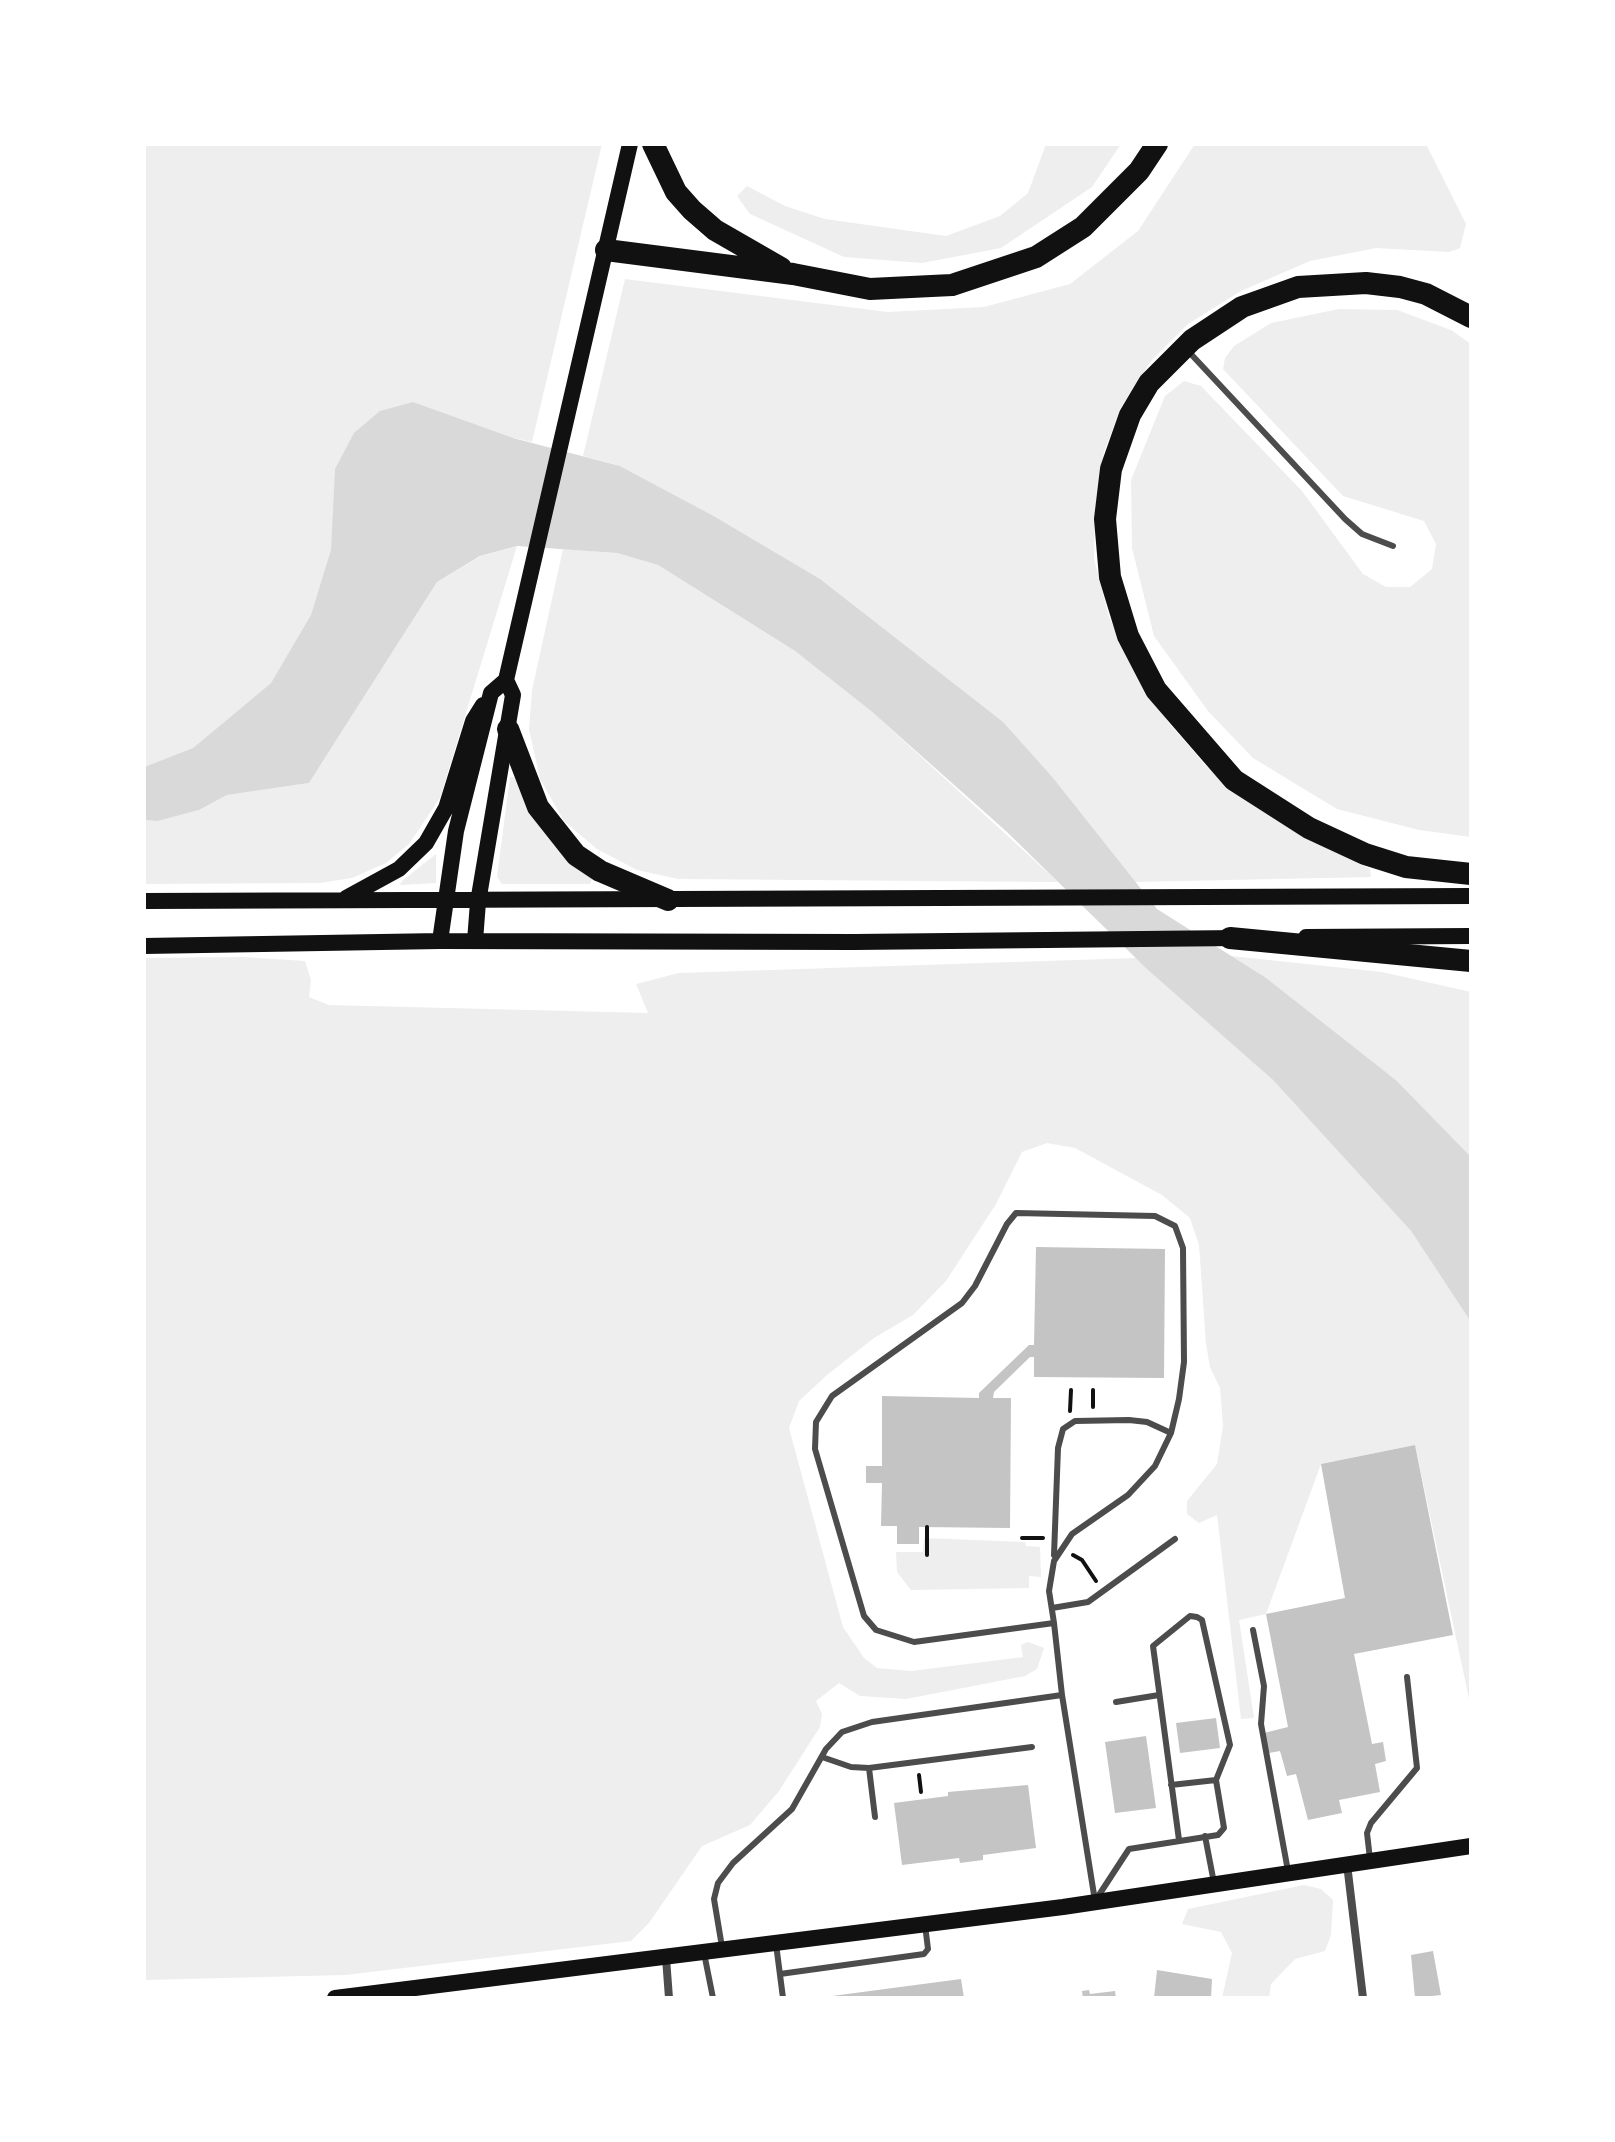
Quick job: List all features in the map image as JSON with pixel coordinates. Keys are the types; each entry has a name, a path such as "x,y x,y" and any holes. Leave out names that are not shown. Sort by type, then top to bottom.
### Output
{"highway":[{"path":"653,144 676,192 692,210 744,248 793,274"},
{"path":"606,250 793,274 870,289 924,289 980,278 1036,257 1083,227 1139,171 1157,144"},
{"path":"1471,317 1447,303 1400,287 1331,283 1298,287 1242,307 1184,348 1149,383 1130,415 1111,469 1105,519 1110,577 1118,606 1156,690 1234,780 1309,828 1406,867 1471,874"},
{"path":"508,729 538,807 576,855 600,871 668,900"},
{"path":"1230,938 1340,942 1471,961"}],"main road":[{"path":"339,901 399,869 426,843 446,808 473,721 491,693 506,680 630,144"},
{"path":"475,941 478,902 513,695 506,680"},
{"path":"440,941 456,831 491,693"},
{"path":"144,901 1471,896"},
{"path":"1340,942 1471,936"},
{"path":"144,946 440,941 1230,938"},
{"path":"335,1998 776,1944 1471,1846"}],"street":[{"path":"1347,1862 1363,1998"},
{"path":"666,1958 669,1998"}],"lane":[{"path":"1184,348 1345,519 1362,534 1393,546"},
{"path":"1054,1561 1072,1534 1138,1486 1162,1455 1171,1433 1184,1362 1183,1248 1175,1226 1146,1214 1016,1213 1007,1224 975,1286 962,1303 825,1403 816,1422 815,1449 868,1623 884,1635 914,1642 1054,1623"},
{"path":"1095,1901 1062,1695 1049,1586 1054,1561 1058,1448 1063,1429 1075,1421 1147,1422 1171,1433"},
{"path":"1052,1608 1081,1605 1175,1539"},
{"path":"1095,1901 1129,1849 1218,1835 1224,1828 1216,1780 1230,1745 1202,1620 1190,1616 1153,1646 1179,1840"},
{"path":"1253,1630 1264,1686 1261,1724 1288,1871"},
{"path":"1370,1859 1367,1833 1371,1823 1417,1768 1407,1677"},
{"path":"722,1950 714,1899 718,1883 733,1863 792,1809 822,1757 842,1732 855,1726 1062,1695"},
{"path":"1116,1702 1159,1695"},
{"path":"822,1757 851,1767 869,1768 1032,1747"},
{"path":"869,1768 875,1817"},
{"path":"1171,1785 1216,1780"},
{"path":"1205,1836 1214,1883"},
{"path":"780,1974 924,1954 928,1949 925,1924"},
{"path":"776,1944 783,1998"},
{"path":"704,1953 713,1998"}],"path":[{"path":"927,1527 927,1555"},
{"path":"1022,1538 1055,1539"},
{"path":"1061,1549 1082,1560 1103,1592"}],"shaded area":[{"path":"144,144 602,144 532,442 514,438 317,599 312,615 271,683 193,748 144,767"},
{"path":"1046,144 1121,144 1092,187 1001,248 922,263 844,257 750,214 737,196 747,186 785,206 825,219 946,236 1000,216 1028,193"},
{"path":"1195,144 1426,144 1466,224 1460,248 1449,252 1376,248 1310,261 1241,291 1188,324 1151,361 1121,407 1104,452 1095,510 1094,559 1109,617 1138,678 1169,723 1207,767 1262,811 1370,869 1371,877 1134,882 1103,845 710,514 620,466 583,456 625,279 888,312 984,307 1070,284 1138,231"},
{"path":"1339,309 1397,310 1451,330 1471,344 1471,837 1419,830 1337,809 1253,758 1208,711 1154,636 1132,548 1131,480 1165,396 1184,381 1201,386 1302,491 1363,574 1386,587 1410,587 1432,569 1436,544 1424,521 1343,496 1223,369 1225,358 1234,346 1271,323"},
{"path":"413,402 513,438 620,466 710,514 820,579 1003,722 1053,778 1157,909 1266,978 1397,1081 1471,1157 1471,1322 1411,1231 1273,1080 1147,969 1007,832 871,711 795,651 658,565 617,553 517,546 480,556 437,582 309,783 227,795 199,810 158,821 144,820 144,767 193,748 271,683 311,615 331,550 335,469 354,433 380,411"},
{"path":"517,546 440,798 409,844 386,863 352,878 320,883 144,884 144,820 158,821 199,810 227,795 309,783 437,582 481,556"},
{"path":"563,549 617,553 658,565 795,651 871,711 1058,882 678,879 637,870 597,849 564,821 540,779 529,729 532,690"},
{"path":"510,777 514,777 531,811 592,879 590,884 502,884 497,877"},
{"path":"436,854 436,883 400,885 402,881"},
{"path":"1231,956 1382,972 1471,992 1471,1157 1397,1081"},
{"path":"243,957 305,961 311,980 309,997 329,1005 648,1013 636,984 679,973 1136,958 1273,1080 1411,1231 1471,1322 1471,1708 1415,1445 1321,1464 1266,1614 1239,1620 1254,1718 1241,1719 1217,1515 1199,1523 1187,1514 1187,1501 1217,1464 1223,1426 1220,1388 1210,1367 1206,1344 1199,1245 1190,1218 1162,1195 1075,1148 1047,1143 1022,1152 996,1204 946,1281 913,1315 874,1338 799,1401 789,1428 843,1627 864,1658 877,1668 911,1671 1023,1657 1021,1645 1028,1642 1044,1648 1037,1669 1025,1676 906,1699 860,1696 839,1683 816,1701 822,1714 820,1727 779,1791 750,1825 702,1846 649,1923 631,1941 345,1975 144,1980 144,958"},
{"path":"924,1538 1025,1542 1026,1546 1040,1547 1041,1577 1029,1576 1029,1588 911,1590 897,1572 896,1552 923,1552"},
{"path":"1304,1885 1321,1889 1333,1900 1331,1935 1325,1951 1295,1959 1271,1984 1269,1998 1222,1998 1232,1953 1221,1932 1182,1924 1188,1909"}],"building":[{"path":"1036,1247 1165,1249 1164,1378 1034,1377 1034,1357 1030,1357 994,1392 993,1398 1011,1398 1010,1528 919,1527 919,1544 897,1544 897,1526 881,1526 882,1483 866,1483 866,1466 882,1466 882,1396 979,1398 979,1393 1029,1345 1034,1345"},
{"path":"1415,1445 1453,1635 1354,1654 1372,1744 1383,1742 1386,1761 1375,1764 1380,1792 1339,1800 1342,1813 1308,1820 1296,1774 1287,1776 1280,1751 1269,1753 1264,1733 1288,1727 1266,1614 1345,1598 1321,1464"},
{"path":"1216,1718 1220,1748 1180,1753 1176,1723"},
{"path":"1146,1736 1156,1808 1115,1813 1105,1742"},
{"path":"1028,1785 1036,1848 983,1855 983,1860 960,1863 959,1858 902,1865 894,1803 948,1796 948,1792"},
{"path":"1433,1951 1441,1995 1415,1998 1411,1955"},
{"path":"1157,1970 1212,1979 1211,1998 1154,1998"},
{"path":"961,1979 964,1998 832,1998 832,1996"},
{"path":"1089,1990 1090,1994 1115,1991 1116,1998 1083,1998 1082,1991"}]}
